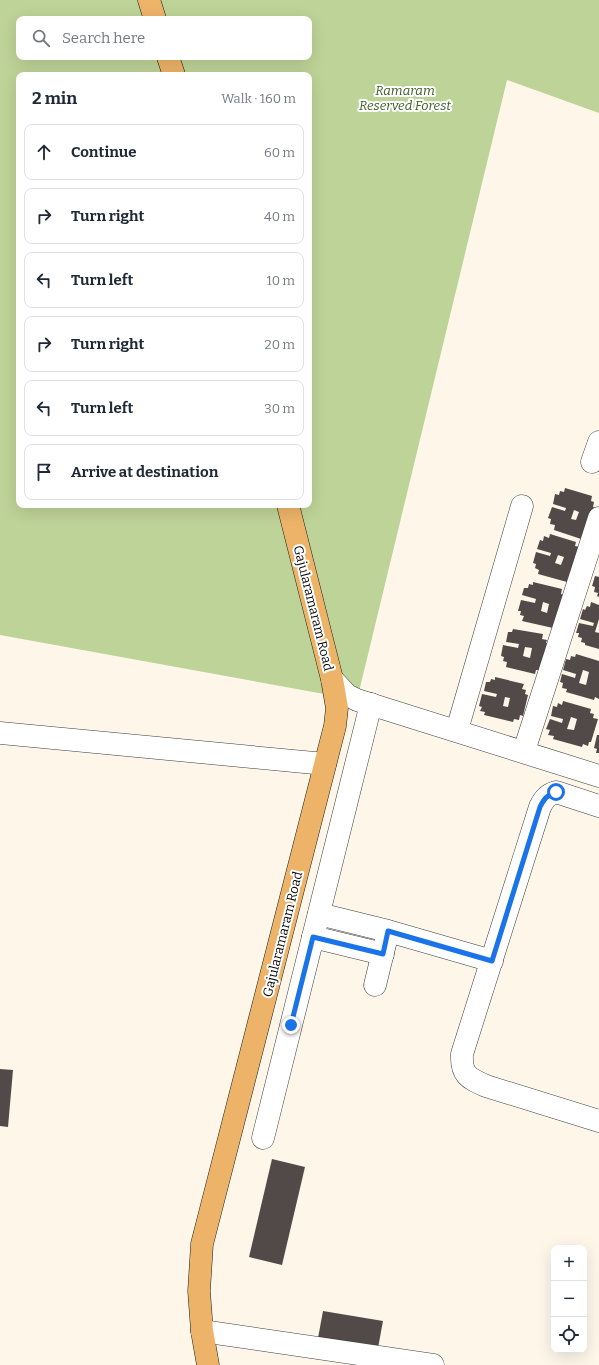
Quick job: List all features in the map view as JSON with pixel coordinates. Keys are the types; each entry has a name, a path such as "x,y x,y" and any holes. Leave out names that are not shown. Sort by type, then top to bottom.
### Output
{"main road":[{"path":"149,0 154,16"},
{"path":"169,60 173,72"},
{"name":"Gajularamaram Road","path":"208,1365 202,1331 199,1291 202,1244 335,726 337,708 332,679 289,508"}],"street":[{"path":"592,462 599,442"},
{"path":"457,730 522,506"},
{"path":"524,751 599,518"},
{"path":"332,679 347,695 371,704 524,751 599,776"},
{"path":"263,1138 371,704"},
{"path":"0,733 325,764"},
{"path":"599,806 556,792 549,794 540,807 462,1054 461,1064 464,1072 471,1080 599,1121"},
{"path":"287,915 316,924 383,954"},
{"path":"316,924 388,931 492,961"},
{"path":"375,985 388,931"},
{"path":"202,1331 433,1365"}],"green space":[{"name":"Ramaram Reserved Forest","path":"0,0 599,0 599,113 507,80 357,700 0,635"}],"building":[{"path":"565,488 592,496 591,501 594,502 593,507 598,509 581,539 554,530 555,525 550,524 551,519 548,518 552,507 565,511 566,508 553,504 555,494 559,495 560,491 564,492","holes":["574,510 579,512 576,520 571,519"]},
{"path":"550,534 576,542 575,546 580,547 571,579 568,578 567,582 538,574 539,570 535,568 536,564 533,563 536,552 550,556 551,553 537,549 540,540 543,541 544,536 549,538","holes":["558,555 564,557 561,565 555,563"]},
{"path":"595,576 599,577 599,597 597,596 598,593 594,592 595,587 592,586"},
{"path":"533,582 562,589 561,594 564,595 553,628 522,621 524,616 520,615 521,611 518,611 521,600 535,603 536,599 522,595 524,588 528,588 529,584 533,585","holes":["543,602 549,604 547,613 541,611"]},
{"path":"591,602 599,605 599,619 595,632 599,633 599,649 585,645 585,643 581,642 582,638 578,637 579,633 576,633 579,623 593,626 594,623 580,619 583,609 585,610 587,606 590,607"},
{"path":"513,629 543,634 542,639 547,640 546,643 550,644 540,670 536,670 535,674 506,667 507,662 503,661 504,657 501,656 503,645 518,648 519,644 506,642 508,632 512,632","holes":["525,647 532,648 530,658 523,656"]},
{"path":"576,654 599,661 599,699 595,697 594,700 566,692 567,689 562,688 563,683 560,682 562,674 575,678 576,674 563,670 566,659 570,660 571,656 575,657","holes":["583,670 589,672 586,685 579,683"]},
{"path":"495,677 524,684 522,689 526,690 525,694 528,695 523,716 520,715 519,720 514,719 513,722 484,715 485,712 480,711 482,707 479,706 482,694 496,697 497,694 484,691 486,682 490,682 491,679 495,680","holes":["505,697 510,698 508,707 503,706"]},
{"path":"563,701 591,709 590,713 594,714 593,718 598,719 591,742 589,742 588,746 583,744 582,747 553,739 554,736 548,735 550,730 546,729 550,719 562,723 563,719 551,716 553,706 557,707 558,703 562,705","holes":["571,717 577,719 574,730 567,729"]},
{"path":"597,735 599,735 599,753 596,753 597,749 594,748"},
{"path":"0,1069 13,1070 8,1127 0,1126"},
{"path":"272,1159 305,1167 282,1265 249,1257"},
{"path":"323,1311 383,1321 378,1348 318,1338"}],"route":[{"path":"291,1025 313,937 383,954 388,931 492,961 540,807 549,794 556,792"}]}
